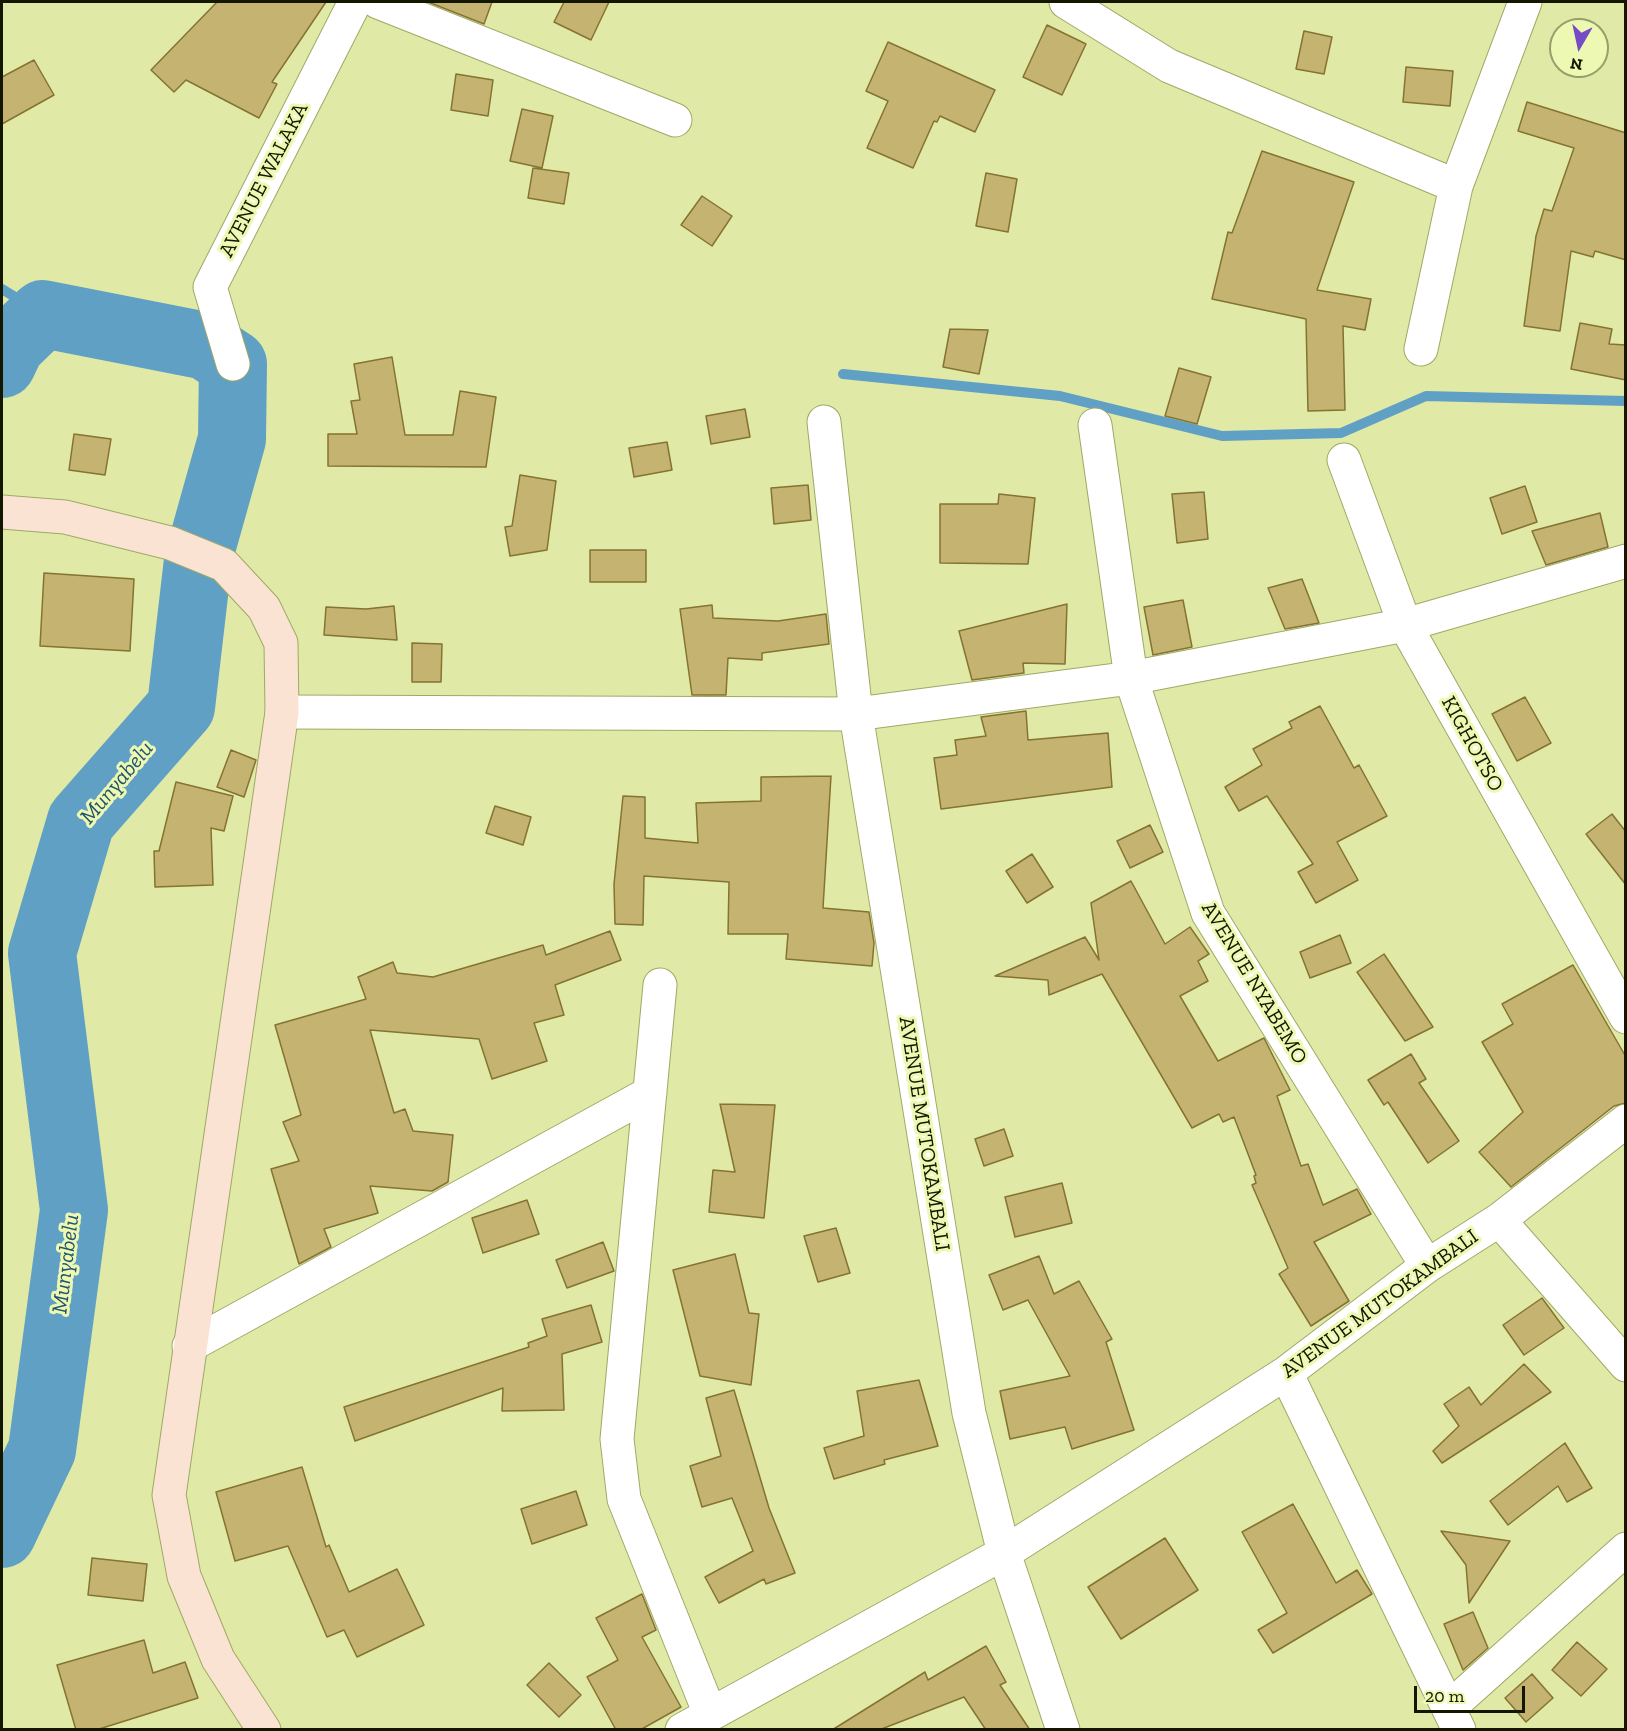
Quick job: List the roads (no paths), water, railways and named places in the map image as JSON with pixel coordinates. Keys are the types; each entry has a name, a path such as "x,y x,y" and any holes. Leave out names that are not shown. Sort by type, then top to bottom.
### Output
{"street":[{"name":"AVENUE WALAKA","path":"233,364 210,288 355,2"},
{"path":"378,2 675,120"},
{"path":"1066,2 1169,66 1455,186"},
{"path":"1421,349 1455,186 1525,2"},
{"name":"AVENUE MUTOKAMBALI","path":"824,422 856,714 969,1413 1004,1553 1063,1730"},
{"name":"AVENUE NYABEMO","path":"1095,424 1131,678 1208,913 1427,1266"},
{"name":"KIGHOTSO","path":"1344,460 1406,625 1626,1017"},
{"path":"2,512 65,517 170,543 224,565 264,608 281,643 282,712 169,1496 184,1576 218,1659 264,1730"},
{"path":"282,712 856,714 1131,678 1406,625 1626,561"},
{"path":"660,986 617,1439 624,1499 711,1714"},
{"path":"189,1346 650,1093"},
{"name":"AVENUE MUTOKAMBALI","path":"1004,1553 1286,1373 1427,1266 1499,1220 1626,1120"},
{"path":"1499,1220 1626,1365"},
{"path":"1286,1373 1454,1719 1626,1549"},
{"path":"682,1730 1004,1553"}],"waterway":[{"path":"2,289 43,314"},
{"name":"Munyabelu","path":"2,364 11,345 43,314 206,346 233,364 232,439 198,560 181,707 81,821 42,953 74,1210 42,1450 2,1534"},
{"path":"843,374 1060,396 1222,436 1341,433 1426,396 1626,401"}]}
